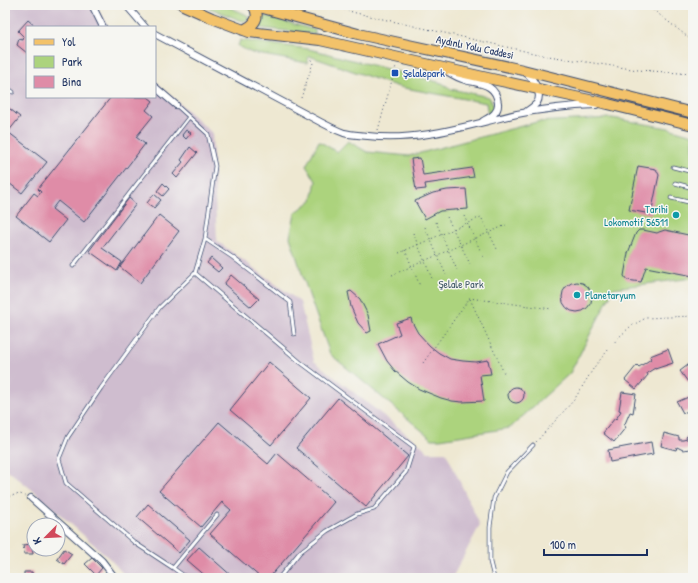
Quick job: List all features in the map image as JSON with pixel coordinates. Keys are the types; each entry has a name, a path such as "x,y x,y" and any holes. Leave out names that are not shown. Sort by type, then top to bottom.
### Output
{"main road":[{"path":"175,5 255,33 320,40 608,104 693,125"},
{"path":"183,5 195,11"},
{"path":"243,30 252,25 256,18 256,10 252,5"},
{"name":"Aydınlı Yolu Caddesi","path":"252,5 358,34 523,70 693,113"}],"street":[{"path":"92,5 102,26"},
{"path":"126,5 145,26"},
{"path":"156,35 335,130 345,133 376,137 407,137 425,135 555,108 608,104"},
{"path":"441,68 459,78 487,85 494,92 498,102 496,112 474,125"},
{"path":"516,115 530,109 536,104 539,98 538,89 531,78 523,70"},
{"path":"156,88 176,105"},
{"path":"31,498 102,561 115,578"}],"lane":[{"path":"5,86 13,92"},
{"path":"176,105 208,134 215,166 205,238 195,273 160,307 101,388 72,431 59,459 66,483 135,543 187,578"},
{"path":"73,266 189,117"},
{"path":"672,167 693,172"},
{"path":"675,183 693,188"},
{"path":"671,198 693,203"},
{"path":"205,238 290,302 294,334"},
{"path":"195,273 300,362 414,447 406,472 374,509 357,514 327,531 300,552 279,578"},
{"path":"494,578 490,562 490,527 494,498 507,472 533,445"},
{"path":"173,568 217,515"}],"path":[{"path":"328,5 356,13 542,55 638,70 693,74"},
{"path":"647,5 693,41"},
{"path":"301,98 313,63 310,58"},
{"path":"376,137 395,71"},
{"path":"464,216 484,258"},
{"path":"447,217 470,264"},
{"path":"399,253 481,217 498,251"},
{"path":"436,222 457,270"},
{"path":"392,275 506,225"},
{"path":"425,227 446,275"},
{"path":"413,233 433,280"},
{"path":"404,250 420,286"},
{"path":"469,298 552,309"},
{"path":"423,363 469,298"},
{"path":"469,298 504,373"},
{"path":"533,445 574,400 595,366 618,338 631,326 646,318 693,316"},
{"path":"5,497 20,494 31,498"}],"shaded area":[{"path":"5,5 92,5 107,26 26,26 26,98 156,98 156,82 212,133 217,241 300,302 314,361 428,452 446,452 480,525 452,578 127,578 109,558 66,520 66,517 63,517 5,468"}],"green space":[{"path":"202,5 224,5 245,14 248,16 248,20 243,21"},
{"path":"261,15 315,30 315,34 259,28 262,22"},
{"path":"240,40 309,49 442,83 451,89 489,97 492,102 492,109 488,116 486,103 399,87 309,56 307,63 252,53 238,46"},
{"name":"Şelale Park","path":"612,118 668,128 693,135 693,278 614,288 570,373 510,428 432,439 330,354 290,237 295,213 312,200 316,181 306,166 319,141 337,152 348,141 367,152 409,156 537,122"}],"building":[{"path":"28,20 35,26 26,26 26,52 17,45 19,39 23,40 24,37 18,31"},
{"path":"110,98 149,98 153,101 146,110 153,116 136,137 145,144 84,222 58,201 52,209 66,220 49,242 16,216 34,193 38,196 41,192 38,189"},
{"path":"5,105 20,117 8,132 47,162 22,193 5,180"},
{"path":"186,130 191,133 186,139 182,135"},
{"path":"190,147 197,153 177,178 173,174 183,162 181,160"},
{"path":"420,158 423,175 472,168 474,177 425,184 426,189 416,190 411,159"},
{"path":"638,166 656,169 659,175 651,214 629,210"},
{"path":"163,183 169,189 163,196 157,191"},
{"path":"466,189 468,209 440,211 425,219 415,201 433,193 447,190"},
{"path":"154,194 161,200 154,208 147,203"},
{"path":"129,198 136,204 102,248 122,262 117,271 89,251"},
{"path":"159,215 179,231 140,283 120,267"},
{"path":"639,230 657,233 665,230 693,236 693,276 646,267 641,282 627,280 624,276 628,253 636,233"},
{"path":"211,258 222,268 218,272 207,263"},
{"path":"231,275 259,299 251,307 224,284"},
{"name":"Planetaryum","path":"577,282 583,283 591,291 591,303 583,311 577,312 571,311 563,303 562,297 563,291 571,283"},
{"path":"351,291 360,299 368,315 371,331 367,333 358,323 351,307 348,292"},
{"path":"411,318 418,333 430,346 450,359 476,362 488,360 491,374 480,375 484,401 462,402 441,398 419,389 395,371 387,361 378,344 400,334 396,323"},
{"path":"668,349 673,363 655,368 647,373 648,375 636,389 625,380 637,365 639,367 651,359 650,356"},
{"path":"269,362 311,398 271,445 230,410"},
{"path":"692,362 693,378 688,382 680,371"},
{"path":"513,387 519,387 524,392 522,401 519,403 513,403 508,398 508,392"},
{"path":"622,392 636,394 633,413 630,412 624,426 626,427 614,442 603,433 621,411 619,410"},
{"path":"693,395 693,409 683,413 677,402"},
{"path":"338,398 408,456 366,507 296,448"},
{"path":"219,422 268,464 277,453 334,502 269,578 261,578 210,534 231,510 222,502 201,527 159,491"},
{"path":"693,431 693,445 690,449 683,450 677,447 676,450 661,446 664,433 679,437 679,440 683,440 687,439 686,437"},
{"path":"651,442 653,454 610,462 608,450"},
{"path":"148,504 190,540 179,553 137,517"},
{"path":"23,545 26,545 26,554 24,554"},
{"path":"199,547 234,578 208,578 187,560"},
{"path":"66,550 72,554 64,564 57,559 58,557 66,557"},
{"path":"92,558 102,568 96,575 85,564"},
{"path":"24,572 32,572 33,578 24,578"}],"place":[{"name":"Şelalepark","path":"395,73"},
{"name":"Tarihi Lokomotif 56511","path":"676,215"},
{"name":"Planetaryum","path":"577,295"}]}
